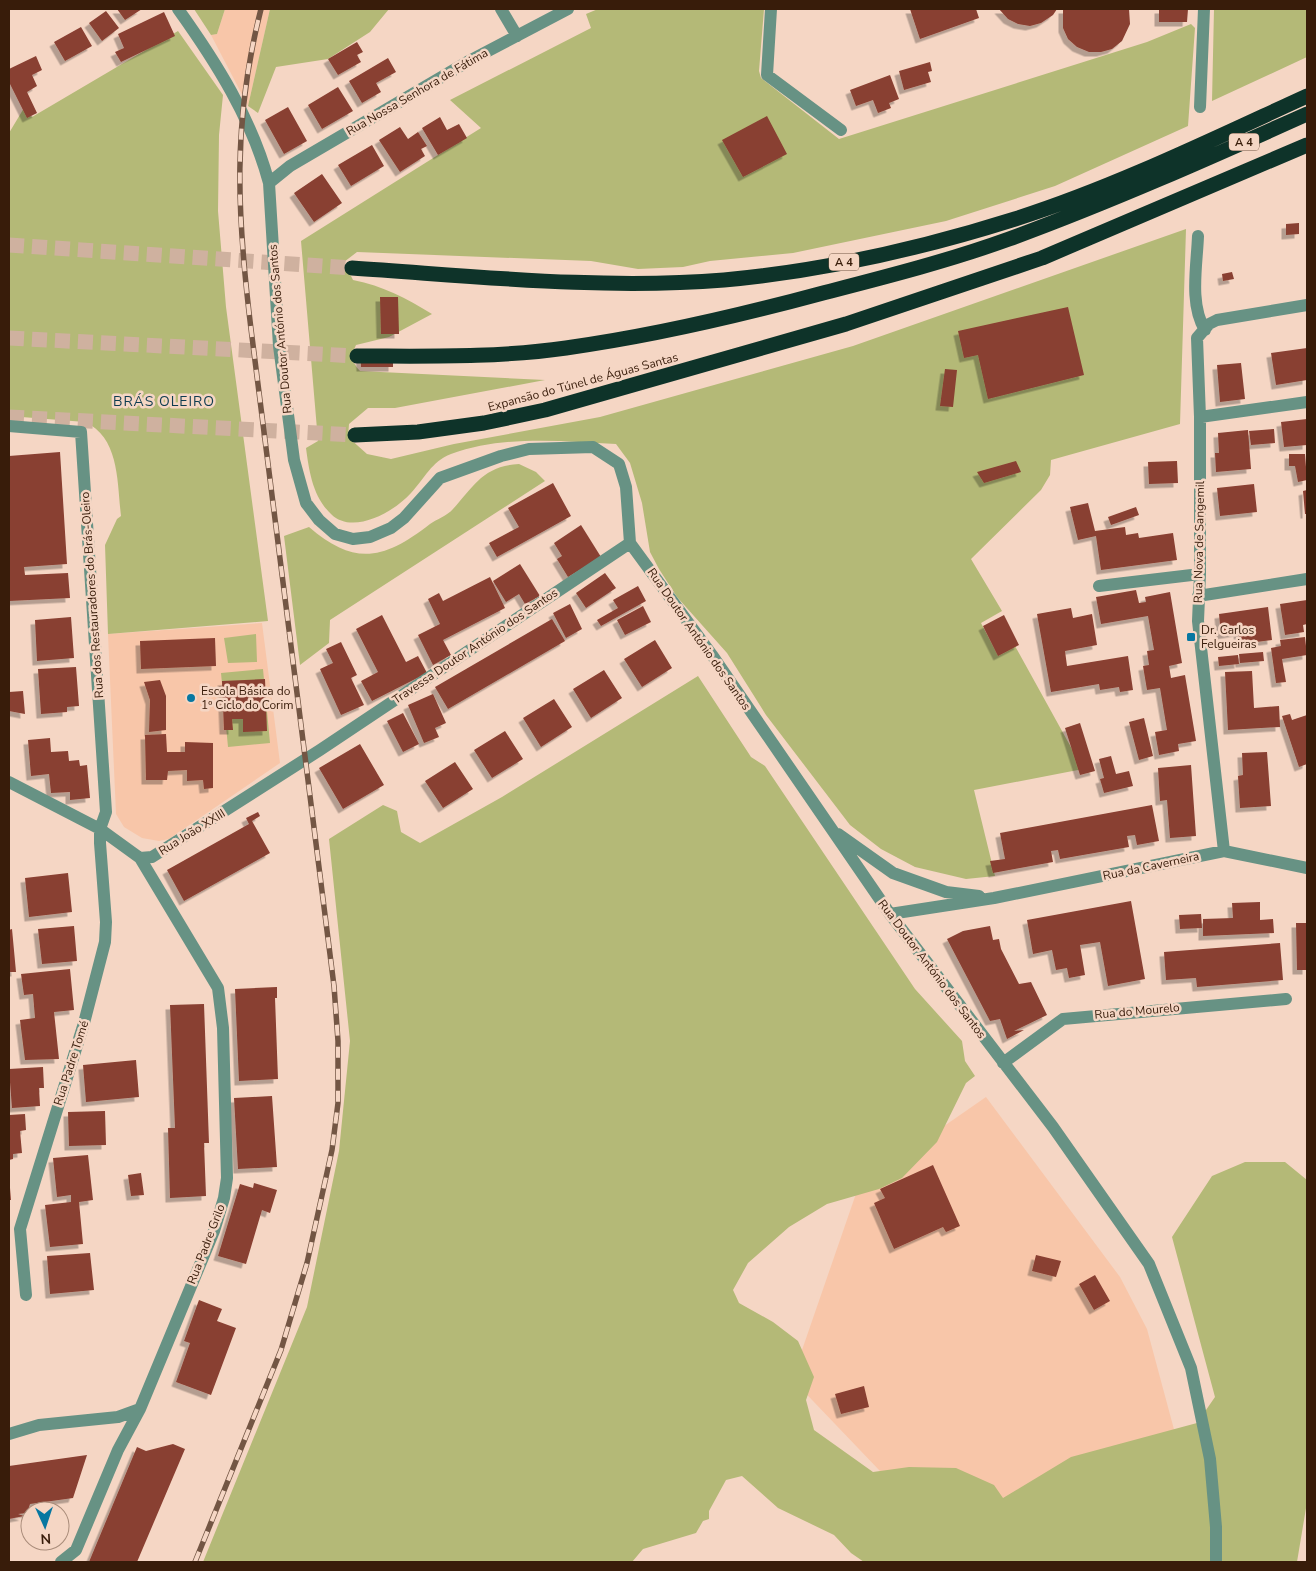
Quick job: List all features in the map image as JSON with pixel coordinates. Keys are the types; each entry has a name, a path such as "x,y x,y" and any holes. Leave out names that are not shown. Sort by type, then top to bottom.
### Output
{"highway":[{"name":"A 4","path":"352,268 622,284 724,280 809,269 916,248 1017,218 1174,156 1307,96"},
{"name":"A 4","path":"357,356 454,357 564,349 656,334 757,311 895,274 1006,240 1104,202 1307,114"},
{"name":"Expansão do Túnel de Águas Santas","path":"355,435 418,432 493,421 597,396 846,324 1042,258 1307,145"}],"street":[{"name":"Rua Doutor António dos Santos","path":"178,9 215,60 263,158 269,182 279,346 286,414 294,460 306,503 319,520 335,534 353,539 370,537 391,528 404,518 440,478 466,467 529,449 593,447 619,464 626,487 630,543 712,655 890,914 1054,1127 1149,1264 1191,1368 1210,1459 1216,1527 1216,1562"},
{"path":"500,9 517,36"},
{"name":"Rua Nossa Senhora de Fátima","path":"269,182 298,161 469,61 568,9"},
{"path":"771,9 767,75 840,130"},
{"path":"1200,107 1204,9"},
{"path":"1198,236 1196,308 1199,321 1205,330 1217,320 1231,316 1307,306"},
{"name":"Rua Nova de Sangemil","path":"1205,330 1197,338 1200,418 1200,574 1198,622 1224,851"},
{"path":"1200,418 1307,402"},
{"name":"Rua dos Restauradores do Brás-Oleiro","path":"9,426 81,432 106,812 100,830"},
{"name":"Travessa Doutor António dos Santos","path":"320,750 630,543"},
{"path":"1099,586 1200,574"},
{"path":"1198,596 1307,579"},
{"name":"Rua João XXIII","path":"140,858 152,857 162,853 320,750"},
{"path":"9,782 100,830 140,858"},
{"name":"Rua da Caverneira","path":"830,828 893,873 946,892 994,898"},
{"name":"Rua Padre Tomé","path":"26,1295 20,1230 84,1023 105,942 106,922 100,830"},
{"name":"Rua da Caverneira","path":"890,914 994,898 1224,851 1307,868"},
{"name":"Rua Padre Grilo","path":"61,1562 76,1550 118,1450 140,1409 214,1230 224,1198 227,1178 223,1028 218,988 140,858"},
{"name":"Rua do Mourelo","path":"1003,1062 1064,1018 1286,999"},
{"path":"9,1434 39,1425 118,1417 140,1409"}],"shaded area":[{"path":"225,9 270,9 248,106 211,35 217,34"},
{"name":"Escola Básica do 1º Ciclo do Corim","path":"262,623 280,763 169,839 159,841 142,838 124,827 116,814 108,634"},
{"path":"986,1097 1120,1277 1147,1329 1179,1448 1172,1562 967,1562 792,1379 859,1185"}],"green space":[{"path":"194,9 225,9 217,34 211,35"},
{"path":"270,9 389,9 370,32 328,59 276,67 258,113 248,106"},
{"path":"598,9 764,9 759,71 761,78 839,139 1147,42 1191,24 1195,28 1188,126 1055,186 946,221 793,253 710,261 683,267 638,269 591,261 357,252 344,262 353,280 394,293 432,314 389,337 356,345 353,359 360,371 545,380 395,408 368,408 349,424 348,437 367,454 391,459 454,444 600,417 853,346 1186,229 1180,424 1051,460 1050,475 1041,490 971,559 1002,611 981,623 998,655 1015,646 1083,769 974,790 995,876 966,879 915,867 881,849 850,825 766,715 727,653 677,597 659,569 650,552 642,503 630,463 616,444 554,441 512,442 491,444 451,454 438,461 411,493 395,507 362,522 351,523 340,520 325,507 316,492 310,475 306,448 318,441 301,241 481,128 450,100 591,28 586,14"},
{"path":"1214,9 1307,9 1307,57 1212,101"},
{"path":"178,31 223,95 219,135 218,211 226,307 268,621 108,634 105,545 117,519 121,516 117,476 111,450 105,439 96,429 85,422 9,416 9,133 24,108 32,117"},
{"path":"519,464 536,472 545,481 330,620 329,643 300,665 284,536 309,527 326,540 356,553 370,554 384,551 399,545 448,514 474,485 488,473 496,469"},
{"path":"256,634 257,662 228,663 224,638"},
{"path":"263,669 270,743 228,747 221,673"},
{"path":"698,676 751,757 765,766 915,989 962,1041 965,1061 975,1076 966,1083 937,1142 902,1178 879,1189 827,1204 789,1227 748,1263 733,1290 739,1303 773,1322 798,1341 814,1377 806,1400 814,1430 873,1472 909,1467 956,1468 994,1485 1003,1498 1071,1457 1197,1423 1215,1397 1172,1237 1212,1176 1245,1162 1285,1162 1307,1180 1307,1502 1297,1562 864,1562 851,1553 834,1535 778,1508 742,1476 726,1480 709,1511 709,1519 703,1521 696,1533 643,1549 632,1562 203,1562 307,1307 339,1151 350,1041 329,839 383,805 397,811 401,832 420,843 502,797"}],"building":[{"path":"117,9 142,9 125,20"},
{"path":"910,9 976,9 979,18 920,39"},
{"path":"999,9 1057,9 1053,15 1041,23 1030,26 1018,24 1008,19"},
{"path":"1063,9 1129,9 1130,24 1122,41 1112,49 1101,52 1089,52 1077,47 1068,39 1063,28"},
{"path":"1159,9 1188,9 1187,22 1159,22"},
{"path":"106,11 119,28 102,41 89,23"},
{"path":"164,12 175,36 121,62 115,52 124,48 118,34"},
{"path":"81,27 92,46 65,61 54,42"},
{"path":"357,42 363,52 357,55 361,62 338,75 328,59"},
{"path":"36,56 42,70 32,75 37,86 27,92 37,113 27,118 9,82 9,69"},
{"path":"388,58 396,72 376,83 381,92 362,103 349,81"},
{"path":"930,62 932,71 928,72 931,82 904,90 899,71"},
{"path":"890,75 899,99 889,103 891,108 878,113 873,100 856,106 850,90"},
{"path":"338,87 353,111 322,129 308,105"},
{"path":"288,107 307,141 284,154 265,120"},
{"path":"767,116 787,154 743,177 722,140"},
{"path":"440,117 447,130 459,124 467,138 438,155 422,128"},
{"path":"400,127 408,139 418,132 427,146 421,149 425,156 400,172 379,140"},
{"path":"372,145 384,166 351,186 338,165"},
{"path":"322,174 342,203 314,222 294,193"},
{"path":"1299,223 1299,234 1286,235 1286,224"},
{"path":"1232,272 1234,279 1223,281 1222,274"},
{"path":"380,297 398,297 399,334 381,334"},
{"path":"1068,307 1084,375 988,399 978,355 964,358 958,331"},
{"path":"1307,348 1307,380 1276,385 1271,353"},
{"path":"360,351 393,351 393,367 361,367"},
{"path":"1241,363 1245,399 1220,402 1217,365"},
{"path":"945,369 957,370 953,407 940,406"},
{"path":"1307,419 1307,445 1284,447 1281,422"},
{"path":"1274,429 1275,443 1251,445 1249,431"},
{"path":"1248,430 1251,469 1216,472 1215,453 1219,453 1218,433"},
{"path":"60,452 67,564 24,567 25,575 68,573 70,598 9,601 9,456"},
{"path":"1289,454 1305,454 1307,480 1298,482 1295,466 1289,466"},
{"path":"1016,461 1021,472 984,483 977,472"},
{"path":"1177,461 1178,483 1149,484 1148,462"},
{"path":"553,483 571,516 497,557 489,543 519,527 508,508"},
{"path":"1254,484 1257,512 1220,516 1217,488"},
{"path":"1307,490 1307,514 1305,514 1303,491"},
{"path":"1088,503 1095,531 1125,527 1126,535 1138,533 1139,538 1173,533 1177,560 1101,570 1096,536 1078,540 1070,507"},
{"path":"1136,507 1139,515 1111,525 1108,517"},
{"path":"581,525 601,557 568,577 557,559 562,556 554,543"},
{"path":"520,564 540,596 525,604 519,594 506,602 493,581"},
{"path":"605,573 616,588 586,608 576,593"},
{"path":"490,577 505,608 443,640 451,655 433,665 418,635 440,624 428,599 439,593 443,601"},
{"path":"638,586 646,601 601,626 597,620 618,608 613,600"},
{"path":"1136,590 1139,603 1146,602 1145,597 1170,592 1182,663 1169,666 1171,678 1185,675 1196,741 1178,744 1179,751 1159,755 1155,732 1167,730 1160,688 1147,690 1143,666 1149,665 1147,651 1154,650 1148,616 1101,624 1096,597"},
{"path":"1307,600 1307,624 1303,625 1304,632 1285,635 1280,604"},
{"path":"570,604 582,629 566,638 553,613"},
{"path":"643,606 651,622 625,635 617,620"},
{"path":"1268,607 1272,640 1240,644 1238,632 1221,635 1219,614"},
{"path":"1071,608 1073,618 1092,614 1097,645 1065,651 1067,666 1128,656 1133,690 1120,692 1119,687 1100,690 1099,684 1051,692 1037,614"},
{"path":"382,615 406,662 418,656 427,673 372,701 361,681 378,672 356,629"},
{"path":"1004,615 1019,645 998,656 983,626"},
{"path":"71,617 74,658 37,661 35,620"},
{"path":"552,619 565,641 448,709 435,687"},
{"path":"1305,637 1307,655 1282,659 1286,682 1276,683 1271,648 1281,646 1280,640"},
{"path":"215,638 216,666 141,669 140,641"},
{"path":"655,640 672,668 642,687 624,659"},
{"path":"341,642 357,675 351,678 364,705 341,715 320,669 333,663 326,649"},
{"path":"1263,652 1264,661 1240,663 1239,654"},
{"path":"1238,655 1239,664 1219,666 1218,657"},
{"path":"76,667 79,706 67,707 67,712 41,714 38,669"},
{"path":"604,670 622,698 591,718 573,689"},
{"path":"1252,671 1254,708 1279,706 1280,727 1228,730 1225,672"},
{"path":"265,679 267,731 243,732 243,719 232,719 233,730 224,730 222,681"},
{"path":"160,680 166,696 166,730 149,732 150,700 144,682"},
{"path":"23,691 25,714 9,711 9,692"},
{"path":"433,694 446,723 435,728 439,737 424,743 408,705"},
{"path":"554,699 572,727 541,747 523,718"},
{"path":"403,713 419,744 403,752 387,721"},
{"path":"1290,714 1292,720 1307,715 1307,764 1299,767 1282,716"},
{"path":"1144,718 1153,756 1139,760 1129,722"},
{"path":"1080,723 1095,771 1080,775 1065,728"},
{"path":"505,731 523,759 492,778 474,750"},
{"path":"166,734 167,752 185,752 185,742 213,743 213,788 204,789 203,780 187,781 187,770 168,771 167,780 146,780 145,735"},
{"path":"50,738 51,752 68,751 69,761 79,760 80,766 87,765 90,798 70,800 70,792 51,793 49,774 31,776 28,740"},
{"path":"360,744 384,785 343,809 319,768"},
{"path":"1267,752 1271,806 1240,808 1238,776 1243,775 1242,753"},
{"path":"1111,756 1116,774 1129,771 1133,786 1104,793 1100,779 1104,778 1099,759"},
{"path":"455,762 473,789 443,808 425,781"},
{"path":"1191,765 1196,836 1170,838 1167,800 1160,801 1158,768"},
{"path":"1152,805 1159,841 1137,845 1135,835 1127,836 1129,847 1060,859 1058,850 1051,851 1053,862 993,873 990,861 1005,859 1000,833"},
{"path":"258,812 260,816 252,821 270,853 184,901 167,870 249,824 246,818"},
{"path":"68,873 72,912 29,917 25,878"},
{"path":"1131,901 1145,979 1108,986 1100,942 1080,945 1085,975 1069,978 1067,968 1056,970 1052,950 1033,954 1027,920"},
{"path":"1260,902 1260,920 1273,919 1274,933 1203,936 1203,919 1233,918 1232,903"},
{"path":"1201,914 1202,928 1180,929 1179,915"},
{"path":"1296,923 1307,923 1307,970 1297,970"},
{"path":"74,926 77,961 42,964 38,929"},
{"path":"990,926 993,940 999,939 1001,949 1019,984 1031,982 1047,1015 1014,1031 1024,1030 1007,1039 1000,1019 990,1021 947,939 963,931"},
{"path":"12,929 16,972 9,972 9,930"},
{"path":"1280,943 1283,980 1197,987 1196,978 1166,980 1164,952"},
{"path":"70,969 74,1010 54,1012 59,1059 25,1060 20,1020 35,1018 33,994 24,995 21,974"},
{"path":"277,987 277,998 275,998 278,1079 239,1081 235,989"},
{"path":"204,1004 209,1143 204,1143 206,1196 170,1198 168,1128 175,1128 170,1005"},
{"path":"136,1060 139,1097 86,1102 83,1065"},
{"path":"43,1067 44,1088 39,1088 40,1106 12,1108 9,1069"},
{"path":"272,1096 277,1167 238,1169 234,1098"},
{"path":"105,1111 106,1145 69,1146 68,1112"},
{"path":"25,1114 26,1130 20,1131 22,1153 13,1154 13,1159 9,1160 9,1115"},
{"path":"88,1155 93,1200 79,1202 83,1244 50,1247 45,1205 71,1202 71,1195 57,1197 53,1158"},
{"path":"933,1165 960,1226 946,1232 943,1227 894,1249 874,1203 885,1198 880,1189"},
{"path":"141,1173 144,1195 131,1196 128,1175"},
{"path":"254,1183 277,1190 270,1213 262,1210 246,1264 218,1256 240,1184 253,1188"},
{"path":"10,1188 11,1200 9,1200"},
{"path":"90,1253 94,1290 50,1294 47,1256"},
{"path":"1036,1255 1061,1261 1056,1277 1032,1271"},
{"path":"1095,1275 1110,1301 1094,1310 1079,1284"},
{"path":"199,1300 222,1309 217,1321 236,1328 211,1395 176,1382 190,1343 184,1341"},
{"path":"864,1386 869,1407 841,1414 835,1394"},
{"path":"173,1444 185,1449 137,1562 89,1562 137,1447 146,1451"},
{"path":"87,1455 73,1498 52,1501 20,1501 20,1514 18,1514 20,1517 9,1519 9,1466"}],"tunnel":[{"path":"9,245 352,268"},
{"path":"9,338 357,356"},
{"path":"9,417 355,435"}],"railway":[{"path":"195,1562 281,1350 307,1263 332,1150 338,1103 338,1041 334,986 251,329 240,207 241,130 245,91 261,9"}],"place":[{"name":"Dr. Carlos Felgueiras","path":"1191,637"},
{"name":"Escola Básica do 1º Ciclo do Corim","path":"191,698"}],"district":[{"name":"BRÁS OLEIRO","path":"164,401"}]}
